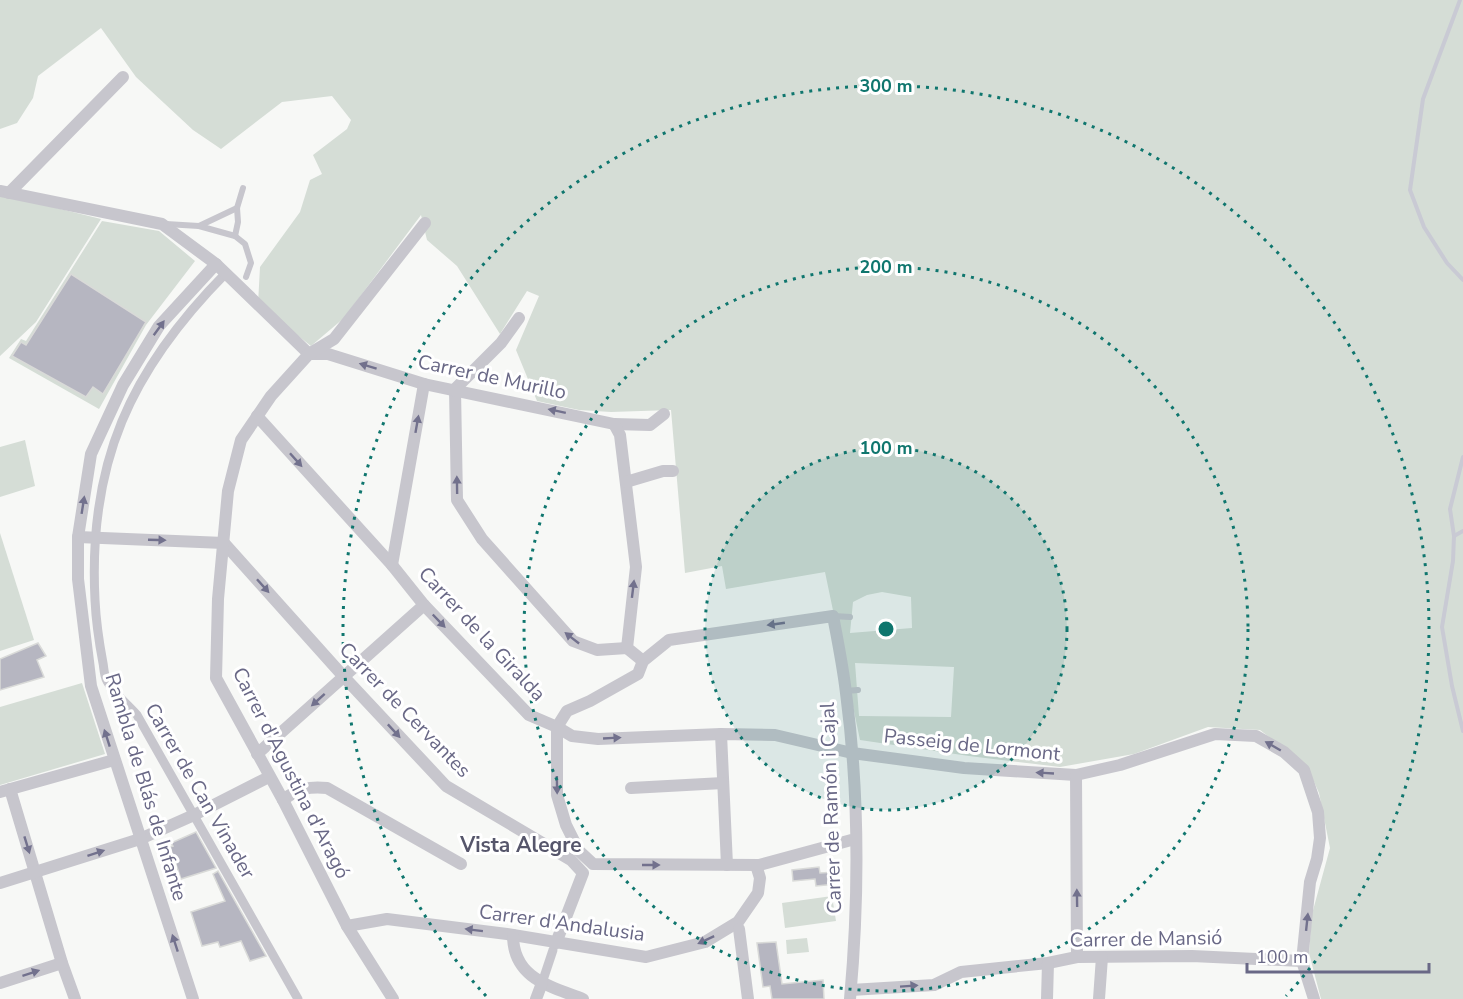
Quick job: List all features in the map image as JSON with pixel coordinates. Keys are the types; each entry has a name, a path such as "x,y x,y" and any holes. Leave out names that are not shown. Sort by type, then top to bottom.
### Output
{"street":[{"path":"4,192 123,78"},
{"path":"4,192 162,224 216,264 309,354"},
{"name":"Carrer d'Agustina d'Aragó","path":"393,999 347,926 283,800 216,678 218,599 228,491 242,440 271,396 309,354 334,339 424,223"},
{"name":"Rambla de Blás de Infante","path":"193,999 91,686 78,579 78,537 91,454 123,385 159,326 216,264"},
{"name":"Carrer de Can Vinader","path":"226,273 154,358 128,405 111,448 97,513 94,575 96,626 107,681 137,715 298,999"},
{"path":"519,318 501,343 455,389 457,500 482,539 573,641 597,650 627,648 643,661"},
{"name":"Carrer de Murillo","path":"309,354 328,354 424,384 614,424 650,425 664,414"},
{"path":"392,564 424,384"},
{"name":"Carrer de la Giralda","path":"257,416 392,564 424,605 529,715 572,736 598,739 721,734 775,735 852,753"},
{"path":"614,424 620,435 636,567 627,648"},
{"path":"626,482 663,471 673,471"},
{"path":"78,537 224,543"},
{"name":"Carrer de Cervantes","path":"224,543 446,786 571,860 583,873 554,946"},
{"path":"257,754 424,605"},
{"path":"833,616 669,640 643,661 638,674 567,711 557,727 556,795 566,825 579,851 593,864 756,865 855,839"},
{"name":"Carrer de Ramón i Cajal","path":"833,616 852,691 855,839 850,995"},
{"path":"721,734 727,865"},
{"name":"Passeig de Lormont","path":"852,753 964,768 1076,775 1120,765 1215,734 1256,736 1284,752 1304,770 1318,812 1319,850 1310,882 1302,961 1314,999"},
{"path":"75,999 35,872 5,790 114,760"},
{"path":"1076,775 1077,957"},
{"path":"0,883 140,839 269,777"},
{"path":"631,788 723,783"},
{"path":"283,800 295,790 327,788 461,864"},
{"name":"Carrer d'Andalusia","path":"347,926 387,919 513,935 554,946 646,957 705,942 738,922 758,893 760,878 756,865"},
{"path":"739,929 748,999"},
{"path":"513,935 513,949 517,961 538,982 583,999"},
{"path":"536,999 554,946"},
{"name":"Carrer de Mansió","path":"850,995 934,985 961,972 1048,963 1077,957 1192,956 1302,961"},
{"path":"1099,999 1102,957"},
{"path":"0,983 62,963"},
{"path":"1047,999 1048,963"}],"lane":[{"path":"235,236 238,222 237,208 243,188"},
{"path":"199,226 237,208"},
{"path":"162,224 199,226 235,236 244,244 251,263 246,277"},
{"path":"833,616 850,617"}],"shaded area":[{"path":"0,0 1463,0 1463,999 1321,999 1309,953 1312,914 1330,848 1319,793 1307,766 1260,730 1208,727 1134,754 1060,767 860,740 825,572 726,589 722,566 685,573 671,410 611,412 579,410 537,401 516,350 539,296 527,291 500,334 457,266 427,240 421,215 344,318 311,346 258,304 260,267 300,212 310,180 322,174 313,155 347,129 351,120 332,96 282,102 221,149 193,130 136,77 101,28 38,76 33,98 17,123 0,129","holes":["882,592 911,597 912,628 850,633 853,602 867,595","855,663 954,667 951,717 859,716"]},
{"path":"0,192 101,219 36,322 0,356"},
{"path":"102,221 159,231 195,261 146,325 99,409 9,358 21,339 26,341"},
{"path":"25,440 35,486 0,497 0,447"},
{"path":"0,533 34,640 0,651"},
{"path":"82,683 105,754 0,785 0,707"},
{"path":"832,896 836,921 785,928 782,903"},
{"path":"807,938 809,952 787,954 786,940"}],"building":[{"path":"71,274 146,322 103,394 93,387 86,397 12,356 21,342 26,345"},
{"path":"38,643 46,656 37,660 44,677 0,690 0,659"},
{"path":"196,832 216,868 181,879 170,847 173,846 171,843"},
{"path":"819,867 820,873 836,872 837,884 816,886 815,879 793,881 792,870"},
{"path":"218,871 266,956 250,961 241,941 220,947 218,942 202,946 191,912 225,901 213,874"},
{"path":"776,942 782,984 823,980 824,999 772,999 770,986 763,987 757,943"}],"waterway":[{"path":"1460,0 1423,99 1410,190 1424,227 1447,263 1463,280"},
{"path":"1463,457 1450,509 1454,536 1453,561 1442,627 1452,686 1463,731"},
{"path":"1454,536 1463,531"}],"district":[{"name":"Vista Alegre","path":"521,845"}]}
